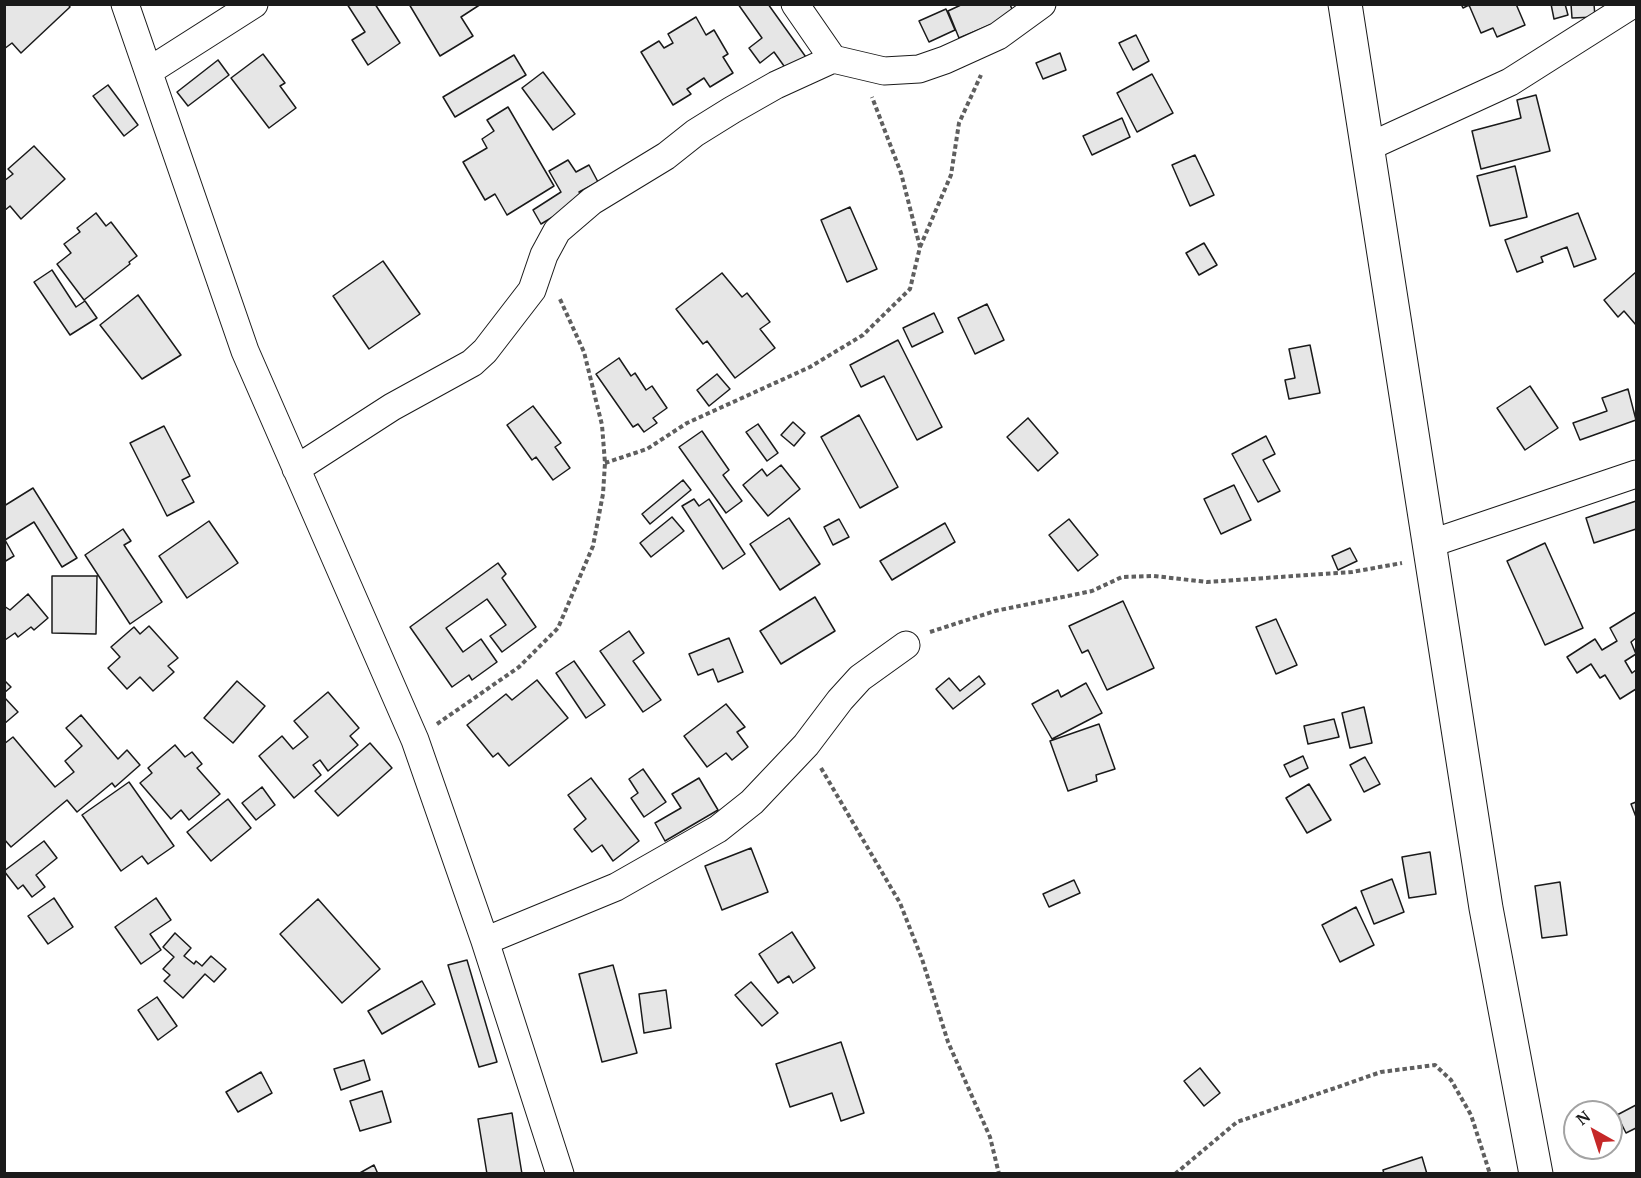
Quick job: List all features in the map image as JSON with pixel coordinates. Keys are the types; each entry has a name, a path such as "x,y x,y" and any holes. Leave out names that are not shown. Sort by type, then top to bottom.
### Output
{"main road":[{"path":"1345,4 1486,908 1536,1173"}],"street":[{"path":"125,4 245,351 415,740 485,941 560,1173"},
{"path":"149,71 254,4"},
{"path":"795,4 833,59"},
{"path":"296,469 393,407 472,363 517,312 532,290 556,231 592,201 666,156 695,133 776,85 833,59 884,71 919,69 998,36 1042,4"},
{"path":"1366,148 1510,82 1633,4"},
{"path":"1430,551 1636,474"},
{"path":"485,941 616,887 718,829 752,802 806,745 860,678 906,645"}],"path":[{"path":"605,463 647,449 687,423 810,367 863,336 910,289 920,247 951,175 959,123 993,54 998,36"},
{"path":"860,66 901,173 920,247"},
{"path":"415,740 519,667 558,628 593,546 603,494 605,463 602,425 584,352 559,297 540,266"},
{"path":"906,645 960,621 1092,591 1122,577 1154,576 1207,582 1297,577 1352,572 1430,551"},
{"path":"806,745 900,903 922,959 948,1042 990,1137 999,1173"},
{"path":"1175,1173 1237,1122 1382,1072 1435,1065 1451,1080 1471,1115 1490,1173"}],"building":[{"path":"4,4 68,4 70,7 21,53 12,43 4,49"},
{"path":"347,4 375,4 400,43 368,65 352,40 365,32"},
{"path":"409,4 481,4 461,17 473,36 440,56"},
{"path":"738,4 768,4 808,60 789,73 774,52 760,63 749,48 762,38"},
{"path":"963,4 1010,4 1014,15 959,38 948,11"},
{"path":"1461,4 1516,4 1525,25 1497,37 1493,28 1481,33 1469,5 1463,8"},
{"path":"1551,4 1565,4 1568,15 1554,19"},
{"path":"1571,4 1594,4 1595,17 1572,18"},
{"path":"946,9 955,30 929,42 919,21"},
{"path":"696,17 706,35 714,30 728,54 723,57 733,73 710,87 704,78 687,89 691,94 673,105 641,52 659,41 664,48 673,43 668,34"},
{"path":"1136,35 1149,61 1133,70 1119,43"},
{"path":"1060,53 1066,70 1043,79 1036,63"},
{"path":"263,54 285,83 280,86 296,108 269,128 231,78"},
{"path":"514,55 526,75 455,117 443,97"},
{"path":"218,60 229,75 188,106 177,92"},
{"path":"543,72 575,114 553,130 522,88"},
{"path":"1152,74 1173,113 1137,132 1117,93"},
{"path":"108,85 138,125 124,136 93,96"},
{"path":"1536,95 1550,151 1481,169 1472,131 1521,118 1517,100"},
{"path":"508,107 554,186 507,215 495,194 485,200 463,162 487,148 482,139 494,131 487,120"},
{"path":"1122,118 1130,137 1092,155 1083,136"},
{"path":"34,146 65,179 21,219 10,206 4,211 4,181 13,174 8,169"},
{"path":"1195,155 1214,195 1190,206 1172,165"},
{"path":"568,160 576,172 589,165 598,182 579,192 583,199 541,224 533,210 561,192 549,171"},
{"path":"1515,166 1527,217 1490,226 1477,176"},
{"path":"850,207 877,269 847,282 821,220"},
{"path":"96,213 106,226 111,222 137,256 84,300 57,264 71,253 64,244 80,232 77,228"},
{"path":"1578,213 1596,259 1574,267 1567,247 1541,257 1543,262 1517,272 1505,240"},
{"path":"1204,243 1217,265 1199,275 1186,253"},
{"path":"383,261 420,314 369,349 333,296"},
{"path":"52,270 76,307 85,301 97,318 70,335 34,282"},
{"path":"1636,272 1636,325 1624,311 1618,317 1604,300"},
{"path":"722,273 742,297 747,293 770,322 760,329 775,348 735,378 707,341 703,344 676,309"},
{"path":"138,295 181,355 142,379 100,325"},
{"path":"987,304 1004,340 975,354 958,318"},
{"path":"934,313 943,332 912,347 903,328"},
{"path":"898,340 942,427 917,440 884,376 861,387 850,365"},
{"path":"1310,345 1320,393 1289,399 1285,380 1295,378 1289,349"},
{"path":"619,358 631,376 635,373 646,390 652,386 667,408 653,418 657,423 644,432 638,424 633,427 596,374"},
{"path":"717,374 730,389 709,406 697,390"},
{"path":"1530,386 1558,428 1525,450 1497,408"},
{"path":"1628,389 1636,420 1580,440 1573,423 1607,411 1602,398"},
{"path":"533,406 561,443 555,447 570,468 553,480 536,457 532,460 507,425"},
{"path":"859,415 898,487 860,508 821,437"},
{"path":"1028,418 1058,453 1038,471 1007,437"},
{"path":"793,422 805,433 794,446 781,435"},
{"path":"758,424 778,453 767,461 746,432"},
{"path":"164,426 190,476 182,480 194,502 167,516 130,443"},
{"path":"702,431 729,470 723,475 742,501 726,513 679,447"},
{"path":"1266,436 1275,454 1263,460 1280,491 1258,502 1232,454"},
{"path":"781,465 800,489 768,516 743,485 762,469 767,476"},
{"path":"683,480 691,490 650,524 642,514"},
{"path":"1234,485 1251,520 1221,534 1204,499"},
{"path":"33,488 77,558 62,567 34,522 5,540 14,556 4,562 4,506"},
{"path":"694,499 699,506 709,499 745,554 723,569 682,506"},
{"path":"1636,501 1636,529 1594,543 1586,518"},
{"path":"672,517 684,531 651,557 640,543"},
{"path":"789,518 820,564 780,590 750,544"},
{"path":"839,519 849,537 833,545 824,527"},
{"path":"1069,519 1098,555 1078,571 1049,535"},
{"path":"209,521 238,563 187,598 159,556"},
{"path":"945,523 955,542 892,580 880,561"},
{"path":"123,529 131,541 124,545 162,602 130,624 85,555"},
{"path":"1545,543 1583,628 1545,645 1507,561"},
{"path":"1350,548 1357,561 1338,570 1332,556"},
{"path":"498,563 506,574 502,578 536,627 502,652 490,636 506,625 487,599 446,628 463,652 481,639 497,662 472,680 469,675 452,687 410,627"},
{"path":"52,576 97,576 96,634 52,633"},
{"path":"28,594 48,618 34,630 31,627 18,637 15,633 5,640 4,606 10,610"},
{"path":"815,597 835,631 781,664 760,631"},
{"path":"1123,601 1154,668 1107,690 1088,650 1082,653 1069,626"},
{"path":"1636,612 1636,638 1631,642 1636,654 1625,661 1632,673 1636,670 1636,689 1620,699 1605,675 1600,678 1591,664 1577,673 1567,657 1595,639 1602,650 1617,641 1610,628"},
{"path":"1276,619 1297,665 1276,674 1256,627"},
{"path":"149,626 178,658 168,666 174,672 153,691 140,677 127,689 108,668 120,657 111,647 134,627 140,634"},
{"path":"629,631 644,653 633,661 661,700 643,712 600,651"},
{"path":"729,638 743,672 718,682 713,669 698,675 689,654"},
{"path":"574,661 605,705 586,718 556,673"},
{"path":"979,676 985,684 953,709 936,689 949,678 960,691"},
{"path":"4,680 11,687 4,693"},
{"path":"537,680 568,718 509,766 498,753 493,757 467,725 506,694 512,700"},
{"path":"237,681 265,706 233,743 204,718"},
{"path":"1086,683 1102,713 1052,739 1032,704 1058,690 1061,697"},
{"path":"328,692 359,728 350,736 358,745 328,771 320,760 313,765 321,775 294,798 259,756 282,736 293,749 308,737 294,721"},
{"path":"4,697 18,712 4,724"},
{"path":"726,704 745,727 737,732 748,747 732,760 726,753 707,767 684,736"},
{"path":"1364,707 1372,743 1350,748 1342,713"},
{"path":"81,715 118,759 127,750 140,765 115,787 112,783 77,812 67,800 11,847 4,839 4,744 13,737 55,787 74,772 65,761 82,746 66,728"},
{"path":"1334,719 1339,737 1308,744 1304,726"},
{"path":"1099,724 1115,769 1096,775 1097,781 1068,791 1050,741"},
{"path":"370,743 392,768 338,816 315,791"},
{"path":"175,745 185,757 192,752 202,764 197,768 220,794 189,820 181,810 171,819 140,783 152,773 148,768"},
{"path":"1303,756 1308,768 1290,777 1284,765"},
{"path":"1365,757 1380,784 1364,792 1350,765"},
{"path":"643,769 666,802 644,817 631,798 638,793 629,779"},
{"path":"591,778 639,841 613,861 602,845 592,852 574,829 586,819 568,795"},
{"path":"699,778 718,810 665,841 655,823 681,808 672,794"},
{"path":"129,782 174,846 148,864 142,856 121,871 82,815"},
{"path":"1309,784 1331,820 1307,833 1286,798"},
{"path":"262,787 275,805 256,820 242,803"},
{"path":"228,799 251,828 211,861 187,832"},
{"path":"1636,802 1636,817 1631,804"},
{"path":"44,841 57,858 36,875 45,887 32,897 23,885 18,889 4,871"},
{"path":"751,848 768,892 722,910 705,866"},
{"path":"1430,852 1436,894 1409,898 1402,857"},
{"path":"1392,879 1404,912 1374,924 1361,891"},
{"path":"1074,880 1080,893 1049,907 1043,894"},
{"path":"1560,882 1567,935 1542,938 1535,886"},
{"path":"54,898 73,927 48,944 28,916"},
{"path":"156,898 171,920 150,934 161,950 141,964 115,927"},
{"path":"318,899 380,969 342,1003 280,934"},
{"path":"1356,907 1374,945 1340,962 1322,925"},
{"path":"792,932 815,968 793,983 789,976 778,983 759,954"},
{"path":"175,933 191,948 184,956 194,964 196,961 202,966 211,956 226,969 214,982 205,974 183,998 164,981 170,975 163,969 174,957 163,947"},
{"path":"467,960 497,1062 479,1067 448,965"},
{"path":"613,965 637,1053 602,1062 579,974"},
{"path":"422,981 435,1004 382,1034 368,1011"},
{"path":"751,982 778,1013 762,1026 735,995"},
{"path":"666,990 671,1028 644,1033 639,994"},
{"path":"157,997 177,1026 158,1040 138,1010"},
{"path":"841,1042 864,1113 841,1121 832,1093 790,1107 776,1064"},
{"path":"364,1060 370,1080 341,1090 334,1069"},
{"path":"1200,1068 1220,1093 1204,1106 1184,1081"},
{"path":"261,1072 272,1093 238,1112 226,1092"},
{"path":"382,1091 391,1122 360,1131 350,1101"},
{"path":"1636,1105 1636,1128 1626,1133 1623,1127 1623,1112"},
{"path":"512,1113 522,1174 487,1174 478,1119"},
{"path":"1422,1157 1427,1174 1384,1174 1383,1170"},
{"path":"374,1165 378,1174 358,1174"}]}
